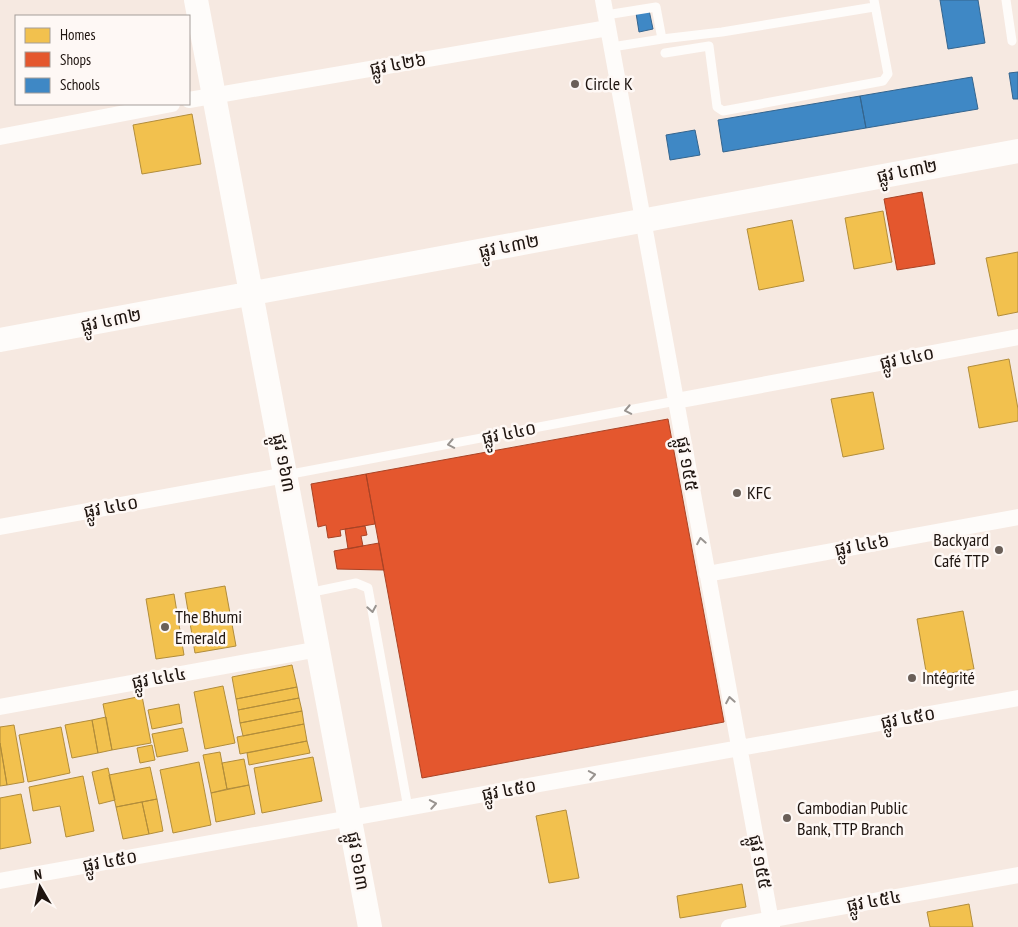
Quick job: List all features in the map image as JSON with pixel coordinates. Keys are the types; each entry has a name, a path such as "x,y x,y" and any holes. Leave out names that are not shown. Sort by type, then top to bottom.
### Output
{"street":[{"name":"ផ្លូវ ១៦៣","path":"196,0 370,927"},
{"name":"ផ្លូវ ៤២៦","path":"190,100 605,15"},
{"name":"ផ្លូវ ១៥៥","path":"605,15 771,923"},
{"path":"0,137 167,105"},
{"name":"ផ្លូវ ៤៣២","path":"0,340 1018,151"},
{"name":"ផ្លូវ ៤៤០","path":"676,402 1018,337"},
{"name":"ផ្លូវ ៤៤០","path":"0,527 286,475"},
{"name":"ផ្លូវ ៤៤៦","path":"707,574 1018,517"},
{"name":"ផ្លូវ ៤៤៤","path":"0,707 319,649"},
{"name":"ផ្លូវ ៤៥០","path":"0,881 1018,698"},
{"name":"ផ្លូវ ៤៥៤","path":"729,927 771,923 1018,874"}],"lane":[{"path":"1006,0 1012,41"},
{"path":"612,47 662,38 722,32 874,3 888,74 883,81 723,111 717,107 709,46 665,53"},
{"path":"605,15 656,7 662,38"},
{"name":"ផ្លូវ ៤៤០","path":"286,475 676,402"},
{"path":"308,593 356,584 368,588 408,808"}],"building: Homes":[{"path":"192,114 201,164 142,174 133,125"},
{"path":"883,211 892,262 854,269 845,218"},
{"path":"792,220 804,281 759,290 747,229"},
{"path":"1018,252 1018,312 998,316 986,258"},
{"path":"1009,359 1018,409 1018,421 979,428 968,367"},
{"path":"873,392 884,449 843,457 831,399"},
{"path":"225,586 236,646 195,653 185,593"},
{"name":"The Bhumi Emerald","path":"174,594 184,655 156,659 146,599"},
{"path":"963,611 974,669 927,677 917,619"},
{"path":"292,665 297,687 236,699 232,677"},
{"path":"223,686 235,743 205,749 194,692"},
{"path":"297,687 299,698 238,710 236,699"},
{"path":"142,696 151,743 112,750 103,704"},
{"path":"299,698 302,711 240,723 238,710"},
{"path":"179,704 182,723 152,729 148,710"},
{"path":"302,711 304,724 243,736 240,723"},
{"path":"106,717 112,750 98,753 92,720"},
{"path":"92,720 98,753 72,758 65,725"},
{"path":"304,724 307,741 240,754 237,737"},
{"path":"14,725 24,782 7,785 0,743 0,727"},
{"path":"61,727 70,773 28,782 19,735"},
{"path":"183,728 188,751 157,757 152,734"},
{"path":"307,741 310,753 249,765 247,753"},
{"path":"0,743 7,785 0,786"},
{"path":"152,745 155,760 140,763 137,748"},
{"path":"220,752 227,789 211,793 203,755"},
{"path":"313,757 322,801 262,813 254,768"},
{"path":"244,759 249,785 227,789 222,763"},
{"path":"199,762 211,825 173,833 160,770"},
{"path":"150,767 157,799 116,807 109,775"},
{"path":"108,768 115,800 99,804 92,772"},
{"path":"83,776 94,831 66,837 60,806 33,811 29,787"},
{"path":"249,785 255,814 216,822 211,793"},
{"path":"21,794 31,843 0,849 0,798"},
{"path":"157,799 163,831 149,834 142,802"},
{"path":"142,802 149,834 123,839 116,807"},
{"path":"566,810 579,878 549,883 536,816"},
{"path":"742,884 746,907 680,918 677,896"},
{"path":"969,904 973,927 930,927 927,912"}],"building: Shops":[{"path":"922,192 935,264 897,270 884,199"},
{"path":"668,419 724,722 422,778 366,474"},
{"path":"366,474 375,524 340,530 341,536 328,538 326,525 318,527 311,484"},
{"path":"365,526 367,535 361,536 363,546 348,549 345,529"},
{"path":"379,543 384,570 337,569 334,551"}],"building: Schools":[{"path":"940,0 978,0 985,43 948,49"},
{"path":"649,10 653,29 639,32 636,13"},
{"path":"1018,72 1018,99 1013,99 1009,73"},
{"path":"972,77 978,109 866,128 860,96"},
{"path":"860,96 866,128 723,152 718,120"},
{"path":"695,130 700,155 670,160 666,135"}],"place":[{"name":"Circle K","path":"575,84"},
{"name":"KFC","path":"737,493"},
{"name":"Backyard Café TTP","path":"999,550"},
{"name":"The Bhumi Emerald","path":"165,627"},
{"name":"Intégrité","path":"912,678"},
{"name":"Cambodian Public Bank, TTP Branch","path":"787,818"}]}
